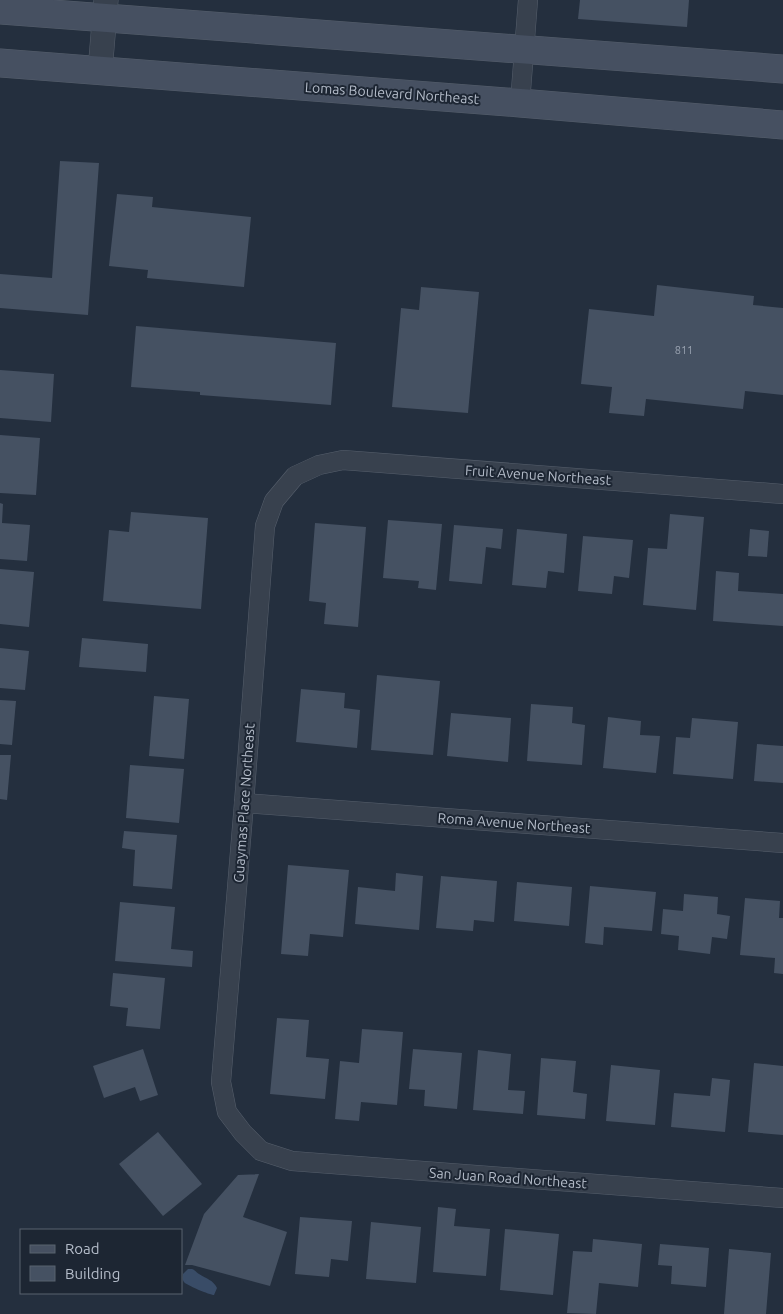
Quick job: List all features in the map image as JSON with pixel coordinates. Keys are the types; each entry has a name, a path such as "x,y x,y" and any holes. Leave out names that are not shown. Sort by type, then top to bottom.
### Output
{"main road":[{"path":"0,10 105,9 525,49 783,69"},
{"name":"Lomas Boulevard Northeast","path":"0,63 783,125"}],"street":[{"path":"520,103 528,0"},
{"path":"100,71 105,9"},
{"name":"Fruit Avenue Northeast","path":"295,476 319,465 342,460 783,494"},
{"name":"Guaymas Place Northeast","path":"242,1133 227,1112 221,1082 265,526 274,501 295,476"},
{"name":"Roma Avenue Northeast","path":"244,803 783,843"},
{"name":"San Juan Road Northeast","path":"242,1133 261,1152 292,1161 783,1198"}],"water":[{"path":"188,1269 193,1269 214,1283 217,1288 214,1295 198,1290 184,1282 183,1274"}],"building":[{"path":"580,0 689,0 687,27 578,19"},
{"path":"60,161 99,163 88,315 0,308 0,274 52,278"},
{"path":"117,194 153,197 152,207 251,217 244,287 147,278 148,270 109,266"},
{"path":"657,285 754,296 753,305 783,308 783,395 745,391 743,409 646,399 644,416 609,413 612,387 581,384 589,309 654,316"},
{"path":"421,287 479,292 468,413 392,407 401,308 419,310"},
{"path":"136,326 336,343 331,405 200,395 200,392 131,387"},
{"path":"0,370 54,374 51,422 0,418"},
{"path":"0,435 40,438 36,495 0,493"},
{"path":"0,503 3,504 2,523 30,525 27,561 0,559"},
{"path":"131,512 208,518 201,609 103,601 109,530 129,532"},
{"path":"670,514 704,517 696,610 643,605 648,548 667,549"},
{"path":"388,520 442,524 436,590 418,588 419,581 383,578"},
{"path":"315,523 366,527 358,627 324,624 326,603 309,601"},
{"path":"454,525 503,529 501,549 486,547 482,584 449,581"},
{"path":"517,529 567,534 564,573 548,571 546,588 512,585"},
{"path":"750,529 769,531 767,557 748,556"},
{"path":"583,536 633,540 629,578 614,576 612,594 578,591"},
{"path":"0,569 34,572 29,627 0,624"},
{"path":"716,571 739,573 738,591 783,594 783,626 713,621"},
{"path":"82,638 148,644 146,672 79,667"},
{"path":"0,648 29,651 25,690 0,688"},
{"path":"377,675 440,681 433,755 371,750"},
{"path":"301,689 345,693 344,708 360,710 357,748 296,742"},
{"path":"154,696 189,699 184,759 149,756"},
{"path":"0,700 16,701 12,745 0,744"},
{"path":"531,704 573,707 572,723 585,725 582,765 527,761"},
{"path":"451,713 511,718 508,762 447,756"},
{"path":"608,717 641,721 640,735 660,736 656,773 603,768"},
{"path":"692,718 738,722 733,779 673,774 676,737 690,738"},
{"path":"757,744 783,746 783,783 754,781"},
{"path":"0,755 11,755 7,800 0,799"},
{"path":"130,765 184,769 179,823 126,818"},
{"path":"124,831 177,835 172,889 133,886 135,850 122,848"},
{"path":"288,865 349,870 343,937 310,934 308,956 281,954"},
{"path":"396,873 423,876 419,930 355,924 358,887 395,891"},
{"path":"441,876 497,881 494,922 474,920 473,931 436,928"},
{"path":"517,882 572,887 569,926 514,921"},
{"path":"590,886 656,892 652,931 604,927 603,945 585,943"},
{"path":"684,894 718,897 717,914 730,916 727,939 712,937 710,954 678,950 679,936 661,934 663,909 683,911"},
{"path":"745,898 780,901 779,918 783,918 783,974 774,973 775,958 740,955"},
{"path":"120,902 175,907 171,949 193,951 192,967 115,961"},
{"path":"113,973 165,978 160,1029 126,1026 128,1008 110,1006"},
{"path":"277,1018 309,1020 306,1057 329,1059 325,1099 270,1094"},
{"path":"362,1029 403,1032 397,1105 361,1102 359,1121 335,1119 340,1061 359,1063"},
{"path":"143,1049 158,1095 140,1101 135,1087 104,1098 93,1066"},
{"path":"413,1049 462,1053 457,1109 424,1106 425,1090 409,1089"},
{"path":"478,1050 511,1054 508,1090 525,1091 523,1114 473,1110"},
{"path":"541,1058 576,1061 573,1092 587,1094 585,1119 537,1115"},
{"path":"754,1063 783,1066 783,1135 748,1132"},
{"path":"611,1065 660,1070 655,1125 606,1121"},
{"path":"712,1078 730,1080 725,1132 671,1127 674,1093 710,1096"},
{"path":"158,1132 202,1184 163,1216 119,1164"},
{"path":"259,1174 243,1217 287,1232 270,1286 192,1265 185,1265 204,1214 238,1175"},
{"path":"438,1207 456,1209 454,1226 490,1229 486,1276 433,1272"},
{"path":"300,1217 352,1221 348,1261 331,1259 329,1277 295,1274"},
{"path":"371,1222 421,1227 416,1283 366,1279"},
{"path":"505,1229 559,1234 553,1295 500,1290"},
{"path":"593,1239 642,1244 638,1287 599,1283 596,1314 567,1313 573,1251 592,1252"},
{"path":"660,1244 709,1248 706,1287 671,1284 672,1266 658,1265"},
{"path":"729,1249 771,1253 766,1314 724,1314"}]}
